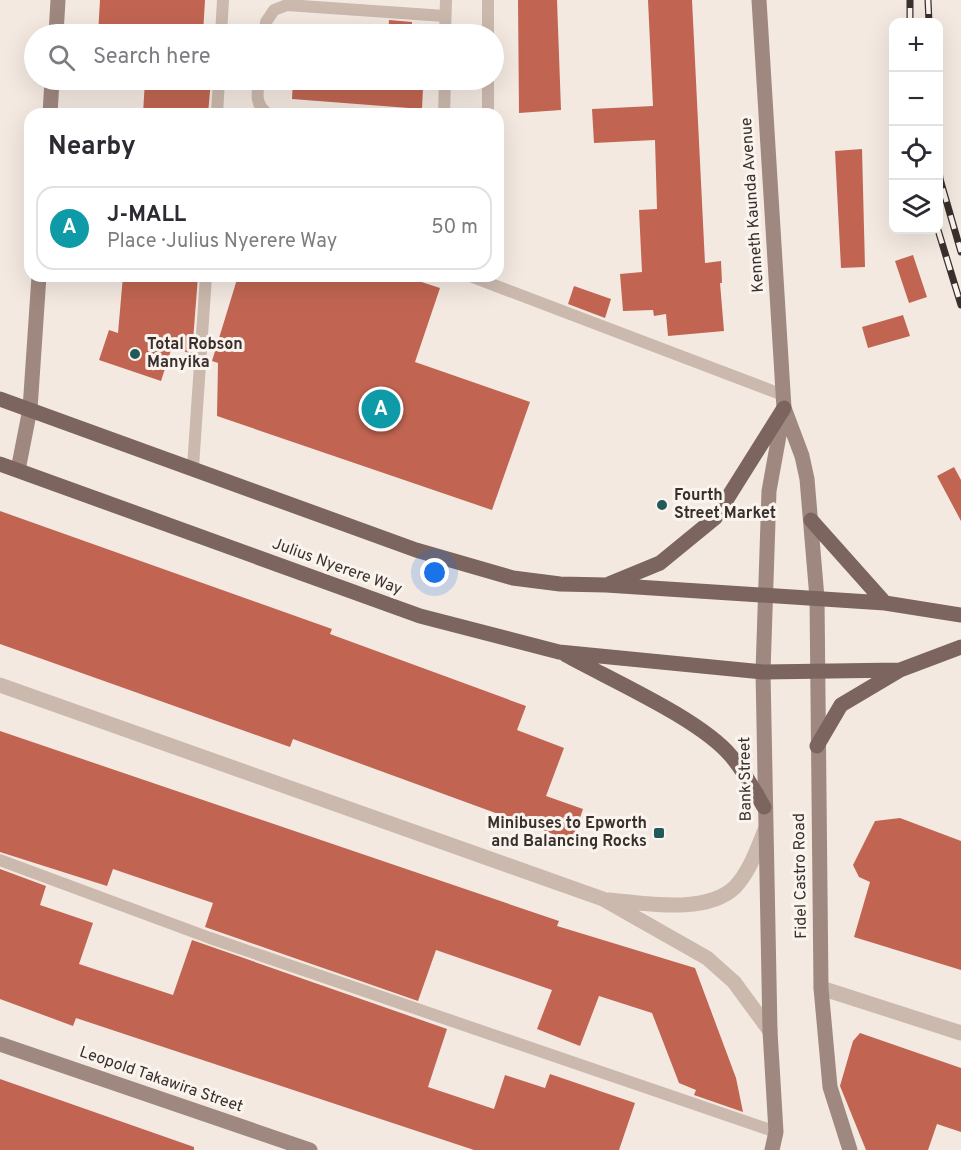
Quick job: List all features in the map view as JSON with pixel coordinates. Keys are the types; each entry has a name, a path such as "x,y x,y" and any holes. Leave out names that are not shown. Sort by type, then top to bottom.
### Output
{"main road":[{"path":"57,24 58,0"},
{"name":"Kenneth Kaunda Avenue","path":"759,0 784,402"},
{"path":"50,108 51,90"},
{"path":"18,470 30,409 39,282"},
{"path":"0,399 193,467 416,550 502,574 560,584 885,603 961,615"},
{"path":"606,585 660,563 715,518 784,402"},
{"name":"Fidel Castro Road","path":"784,402 802,456 811,520 817,598 821,988 830,1087 850,1150"},
{"name":"Bank Street","path":"771,1150 776,1132 770,1031 763,672 769,491 784,402"},
{"name":"Julius Nyerere Way","path":"0,464 420,616 559,652 763,672 900,670"},
{"path":"811,520 885,603"},
{"path":"817,746 841,705 900,670 961,647"},
{"path":"559,652 691,724 712,739 731,756 764,807"},
{"name":"Leopold Takawira Street","path":"0,1044 310,1150"}],"street":[{"path":"0,685 603,899 707,958 734,982 770,1031"},
{"path":"603,899 681,906 706,902 734,888 751,863 765,830"},
{"path":"821,988 961,1033"}],"lane":[{"path":"222,24 223,0"},
{"path":"445,24 446,0"},
{"path":"488,0 488,24"},
{"path":"266,24 274,10 287,5 445,16"},
{"path":"217,108 218,90"},
{"path":"258,90 257,97 261,108"},
{"path":"444,108 445,90"},
{"path":"488,90 488,108"},
{"path":"193,467 206,282"},
{"path":"485,282 784,402"},
{"path":"0,860 243,950 776,1132"}],"building":[{"path":"100,0 205,0 204,24 99,24"},
{"path":"518,0 557,0 561,110 519,113"},
{"path":"648,0 692,0 705,263 721,261 722,283 720,283 724,331 668,336 666,314 654,316 653,310 623,311 620,274 642,272 639,210 657,209 655,140 594,143 592,109 653,106"},
{"path":"389,20 412,22 412,24 389,24"},
{"path":"144,90 210,90 209,108 143,108"},
{"path":"292,90 423,90 422,108 292,99"},
{"path":"862,149 865,267 841,268 835,151"},
{"path":"913,255 927,297 909,303 895,261"},
{"path":"122,282 198,282 192,354 172,347 161,381 99,360 109,330 118,333"},
{"path":"236,282 422,282 440,288 415,362 530,402 492,510 217,416 218,363 212,361"},
{"path":"574,286 611,299 605,318 568,304"},
{"path":"903,315 910,336 868,348 862,327"},
{"path":"954,467 961,480 961,521 937,476"},
{"path":"0,511 332,629 330,634 526,706 517,730 564,748 546,796 583,809 572,841 293,739 290,747 0,644"},
{"path":"0,731 559,921 557,926 695,968 736,1078 743,1112 694,1095 696,1090 679,1083 652,1013 599,996 580,1046 537,1029 552,990 436,950 418,1001 205,927 213,903 113,869 107,886 0,852"},
{"path":"900,818 961,841 961,970 854,937 870,882 859,877 853,865 875,821"},
{"path":"0,869 46,886 40,905 93,923 79,964 173,995 192,940 447,1029 428,1087 494,1109 505,1075 545,1088 550,1074 635,1103 619,1150 474,1150 76,1018 73,1026 0,999"},
{"path":"860,1033 961,1068 961,1132 937,1124 928,1150 866,1150 840,1086 853,1041"},
{"path":"0,1079 194,1147 194,1150 0,1150"}],"railway":[{"path":"910,0 910,18"},
{"path":"928,0 929,18"},
{"path":"940,180 961,252"},
{"path":"939,234 961,305"}],"place":[{"name":"Total Robson Manyika","path":"135,354"},
{"name":"J-MALL","path":"381,409"},
{"name":"Fourth Street Market","path":"662,505"},
{"name":"Minibuses to Epworth and Balancing Rocks","path":"659,833"}]}
